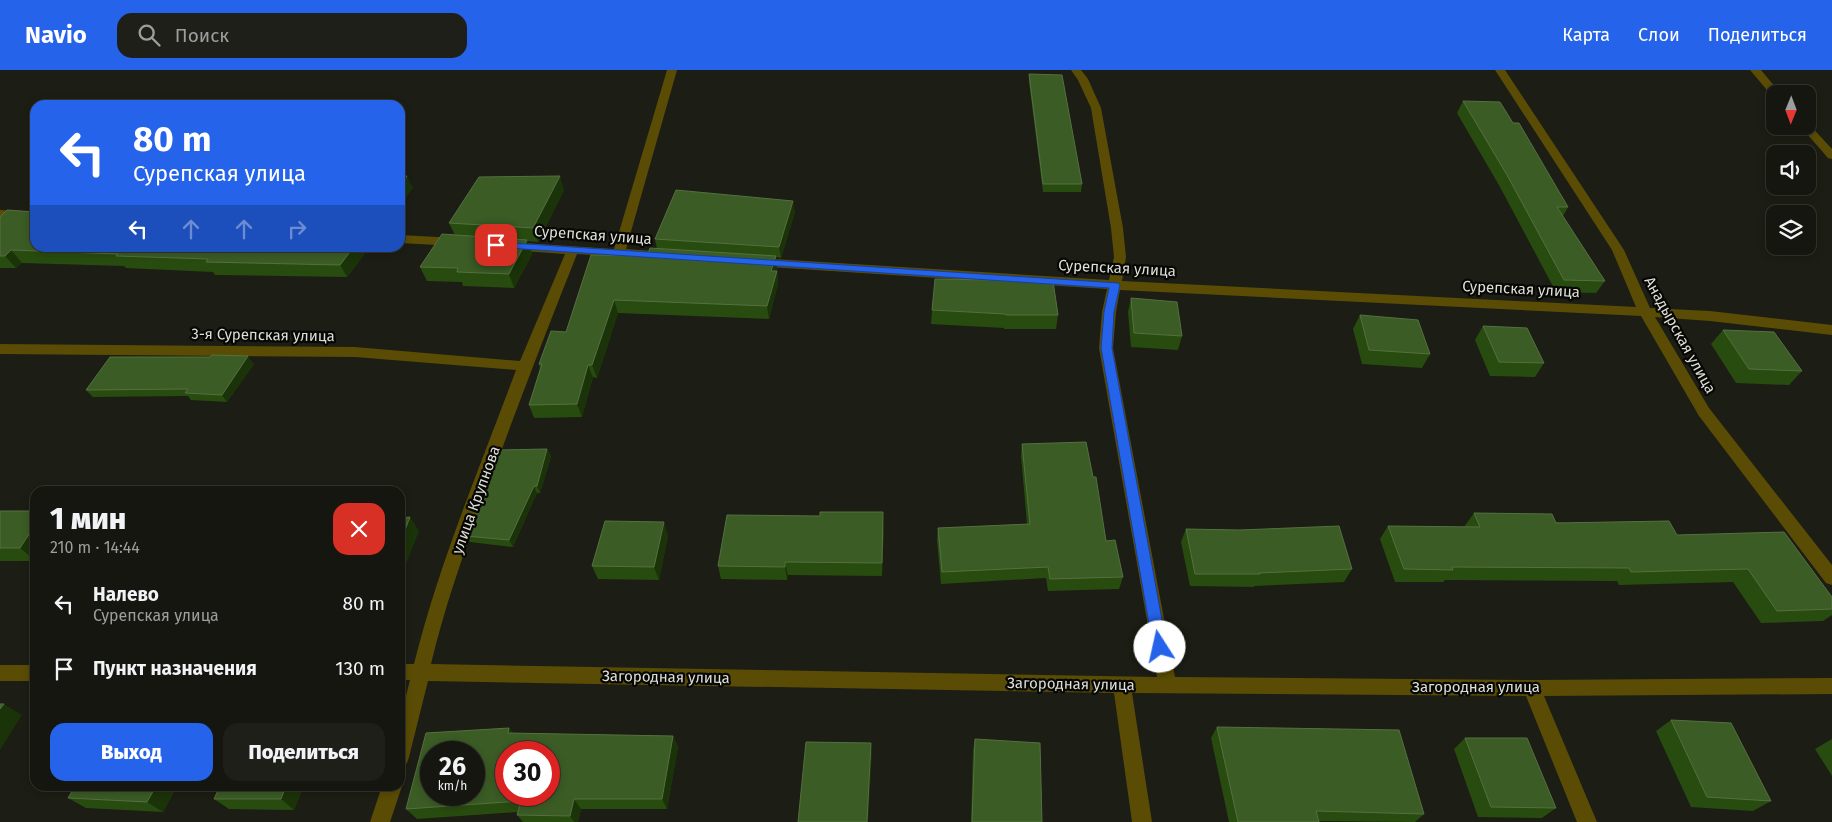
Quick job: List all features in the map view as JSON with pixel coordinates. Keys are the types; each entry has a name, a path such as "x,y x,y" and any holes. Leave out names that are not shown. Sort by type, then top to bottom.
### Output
{"street":[{"path":"619,253 672,70"},
{"path":"1076,70 1083,78 1096,108 1114,210 1120,258 1109,312 1106,348 1167,684"},
{"name":"Анадырская улица","path":"1500,70 1618,250 1645,312 1704,412 1832,578"},
{"path":"1754,70 1768,85"},
{"path":"1813,135 1832,156"},
{"path":"0,214 30,216"},
{"path":"405,239 467,243"},
{"name":"Сурепская улица","path":"496,245 681,257"},
{"name":"улица Крупнова","path":"405,736 433,621 448,575 525,366 573,250"},
{"name":"Сурепская улица","path":"738,261 1115,285 1710,316 1832,330"},
{"name":"3-я Сурепская улица","path":"0,349 355,352 525,366"},
{"name":"Загородная улица","path":"405,672 1122,685 1532,688 1832,686"},
{"path":"0,673 30,673"},
{"path":"1122,685 1142,822"},
{"path":"1532,688 1587,822"},
{"path":"380,822 390,791"}],"building":[{"path":"1029,74 1062,75 1082,184 1043,184"},
{"path":"1463,101 1500,102 1513,123 1519,123 1568,207 1557,207 1605,281 1564,280 1507,175"},
{"path":"560,176 533,228 449,223 479,177"},
{"path":"676,190 793,201 779,247 655,239"},
{"path":"7,210 30,212 30,251 11,250 5,256 0,256 0,217"},
{"path":"442,234 527,240 509,274 457,272 458,268 420,267"},
{"path":"650,248 776,256 771,271 777,271 767,306 614,300 592,365 588,365 577,404 529,405 542,364 539,364 551,331 566,332 591,255 647,256"},
{"path":"64,252 350,252 340,265 206,262 208,259 116,256 118,254"},
{"path":"935,279 1053,281 1058,315 1006,315 932,310"},
{"path":"1131,298 1177,302 1182,336 1134,333"},
{"path":"1360,315 1418,320 1430,354 1369,350"},
{"path":"1483,326 1527,328 1544,363 1499,362"},
{"path":"1723,330 1774,332 1802,371 1749,369"},
{"path":"212,355 248,356 222,395 185,393 188,389 86,390 110,357 210,357"},
{"path":"1086,442 1093,477 1096,477 1106,541 1115,540 1123,577 1050,579 1048,567 942,572 938,528 1030,524 1022,444"},
{"path":"547,449 537,486 534,486 509,540 466,536 480,504 499,450"},
{"path":"0,511 30,511 30,533 20,548 0,548"},
{"path":"820,512 883,512 882,563 785,562 785,567 718,566 727,515 820,516"},
{"path":"1474,513 1552,514 1556,523 1669,521 1677,535 1784,532 1832,597 1832,609 1777,611 1748,569 1631,572 1629,568 1452,567 1453,570 1404,569 1388,526 1480,527"},
{"path":"410,517 405,530 405,518"},
{"path":"605,521 664,522 654,567 592,566"},
{"path":"1339,526 1352,569 1260,574 1195,574 1186,529 1240,530"},
{"path":"1671,720 1731,723 1771,801 1707,797"},
{"path":"1217,727 1399,730 1424,814 1316,811 1319,822 1238,822"},
{"path":"509,728 508,733 673,736 662,799 574,799 570,816 517,815 520,806 560,806 560,741 495,741 495,803 485,804 485,741 424,741 426,733"},
{"path":"1465,738 1527,738 1556,808 1491,807"},
{"path":"975,739 1040,743 1042,822 972,822"},
{"path":"806,742 871,743 867,822 798,822"},
{"path":"420,756 420,806 449,806 406,809"},
{"path":"72,791 153,791 147,802 68,798"},
{"path":"218,791 284,791 281,799 214,799"}],"route":[{"path":"496,245 1115,285 1109,312 1106,348 1160,647"}]}
